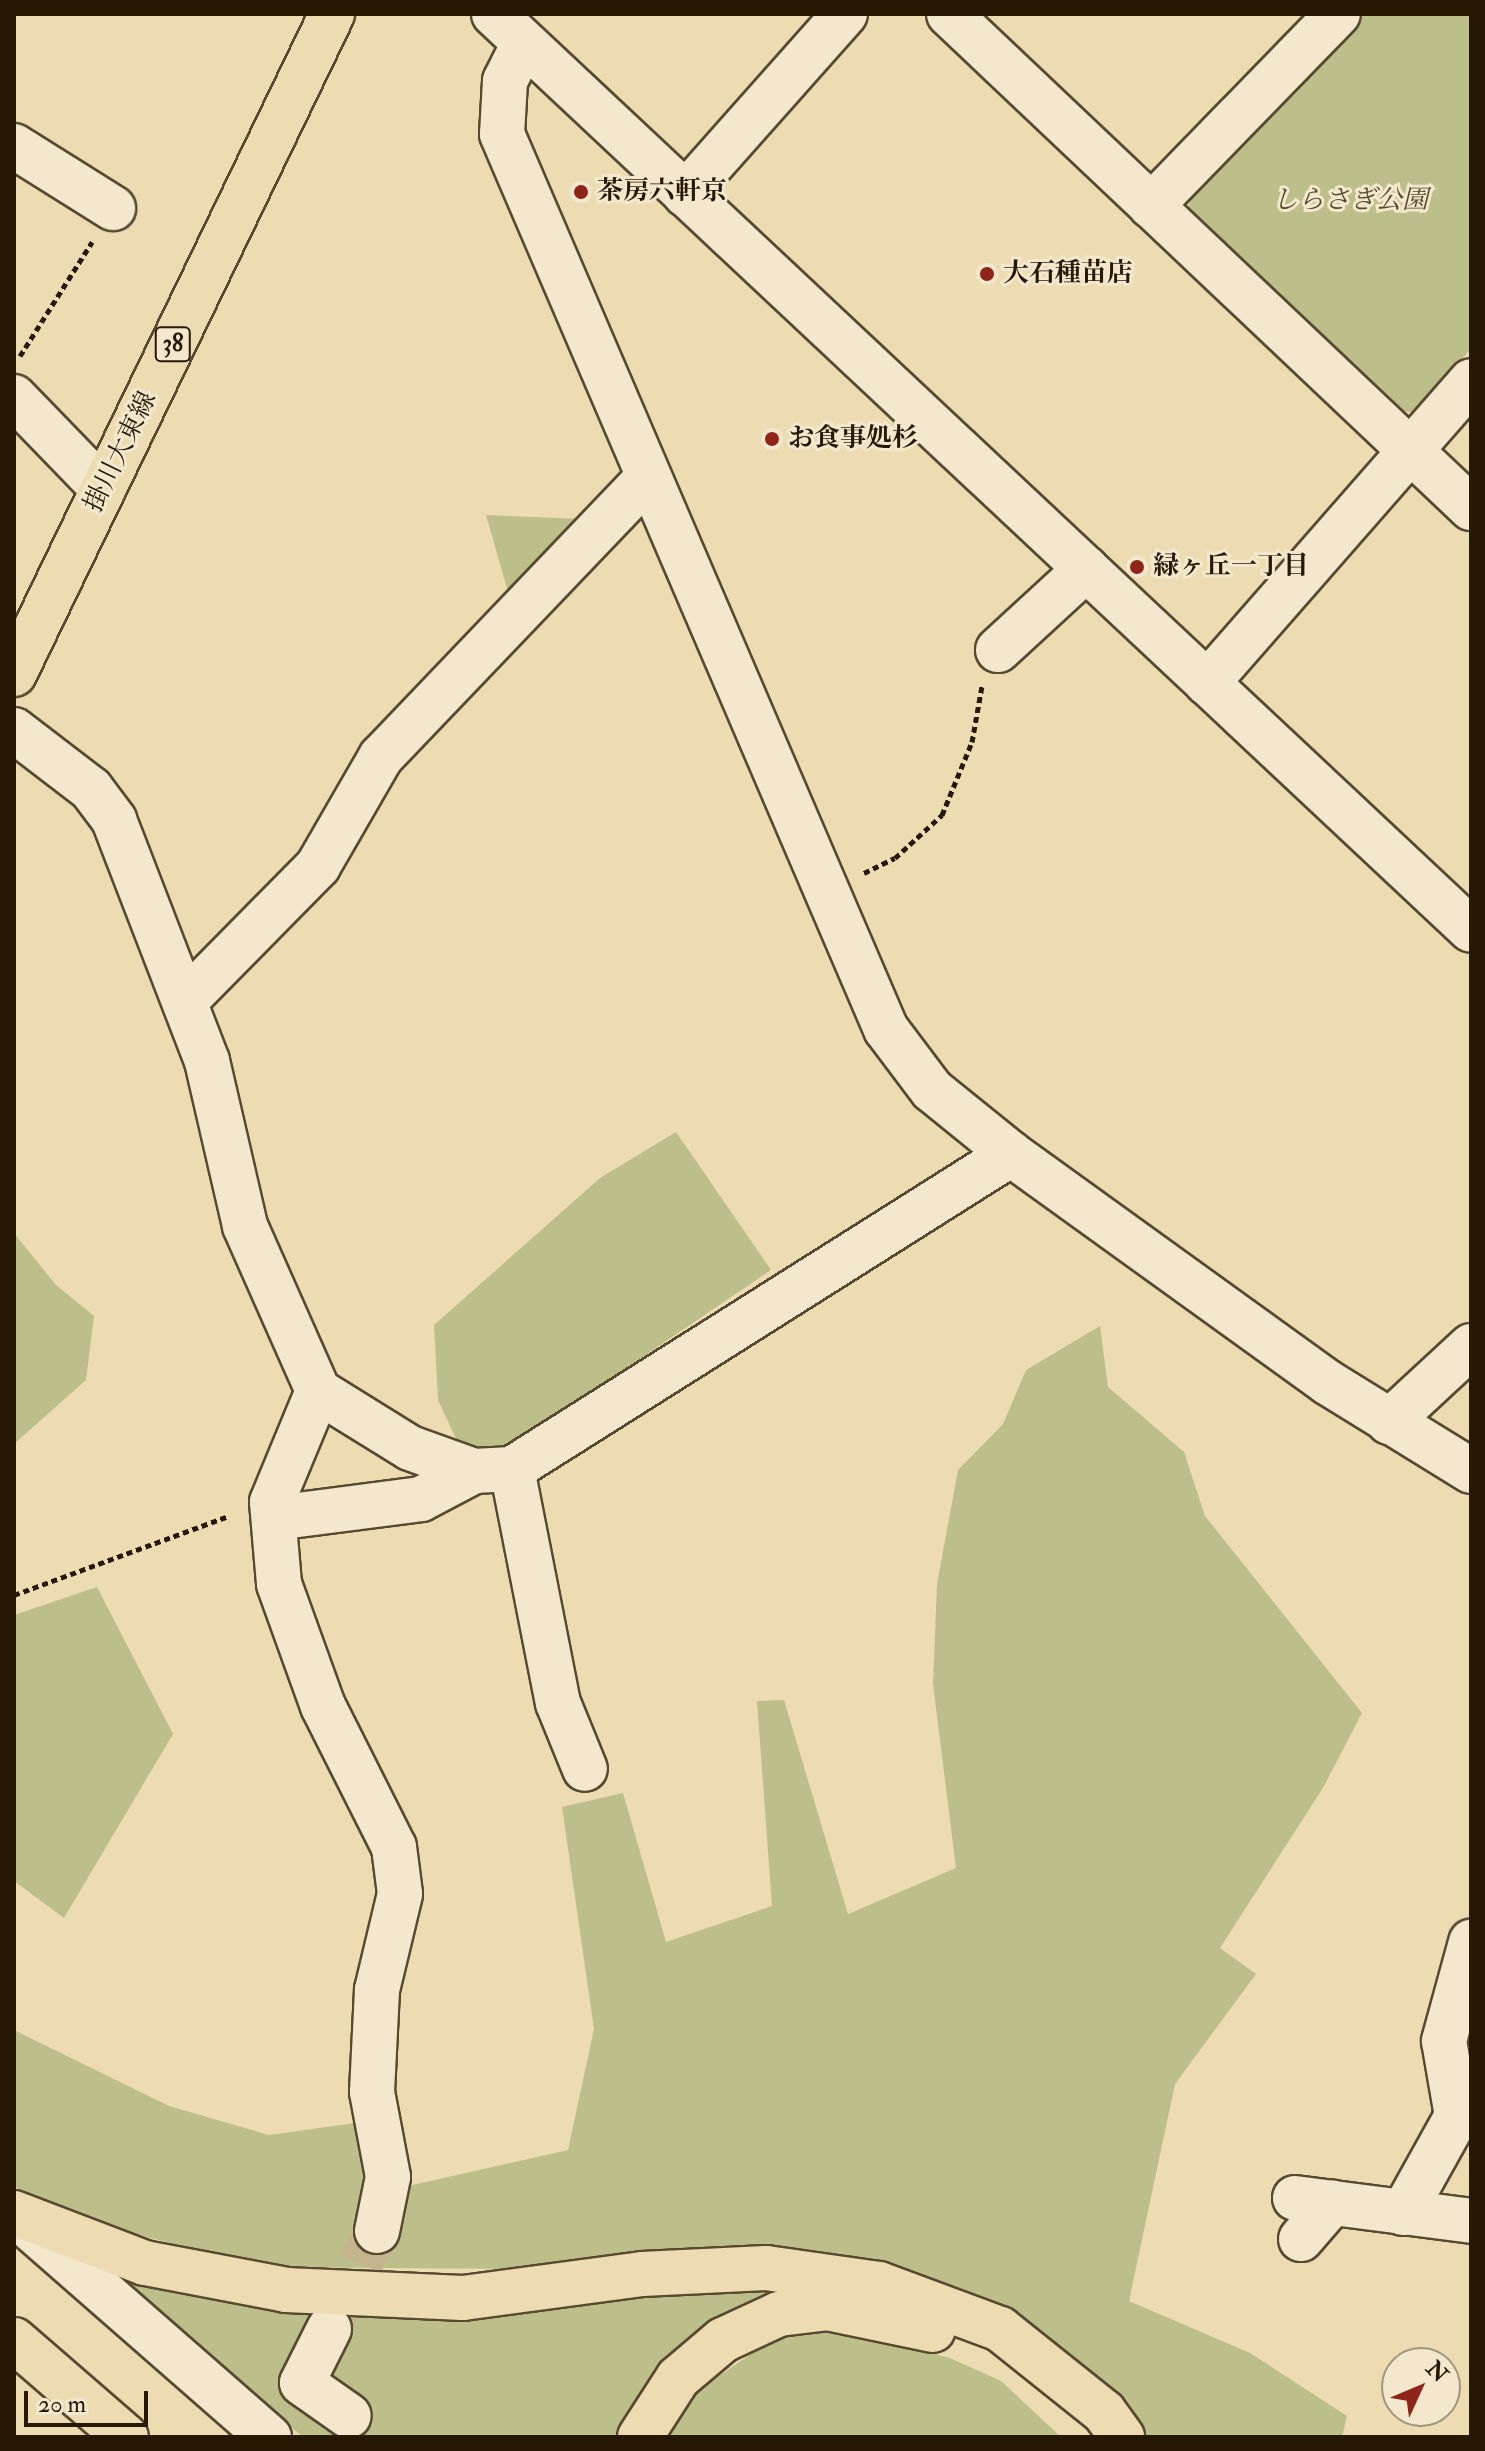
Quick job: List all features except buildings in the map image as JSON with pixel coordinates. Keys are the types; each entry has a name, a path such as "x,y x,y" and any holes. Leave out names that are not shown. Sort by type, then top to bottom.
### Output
{"main road":[{"name":"掛川大東線","path":"14,674 332,14"},
{"path":"14,2214 145,2263 286,2290 463,2298 642,2274 766,2268 879,2284 1000,2329 1104,2412 1122,2437"},
{"path":"640,2437 678,2378 723,2340 779,2314 827,2308 907,2320 973,2346 1037,2385 1088,2437"},
{"path":"14,2340 126,2437"}],"street":[{"path":"685,194 845,14"},
{"path":"949,14 1471,508"},
{"path":"1151,206 1338,14"},
{"path":"507,23 685,194 1471,930"},
{"path":"507,23 502,134 886,1029 912,1066 1011,1154 1389,1422 1471,1471"},
{"path":"14,146 113,208"},
{"path":"1207,683 1408,449 1471,381"},
{"path":"14,397 103,489"},
{"path":"186,1000 318,866 381,757 648,478"},
{"path":"998,650 1086,569"},
{"path":"14,730 91,789 114,820 186,1000 245,1226 318,1391 410,1448 493,1470"},
{"path":"273,1510 421,1499 493,1470 1011,1154"},
{"path":"1389,1422 1471,1346"},
{"path":"318,1391 273,1510 279,1584 323,1706 394,1847 400,1894 377,1990 372,2092 388,2177 377,2231"},
{"path":"493,1470 558,1703 585,1769"},
{"path":"1403,2213 1457,2116 1444,2041 1471,1942"},
{"path":"1309,2213 1403,2213 1471,2221"},
{"path":"14,2214 269,2437"},
{"path":"329,2329 302,2383 349,2416"}],"path":[{"path":"14,366 113,208"},
{"path":"826,892 895,858 942,815 972,742 985,670 998,650"},
{"path":"14,1595 273,1510"}],"green space":[{"name":"しらさぎ公園","path":"1360,14 1471,14 1471,349 1412,412 1395,411 1186,216 1194,188"},
{"path":"486,515 581,519 510,599"},
{"path":"676,1132 771,1270 504,1451 460,1447 438,1400 434,1325 600,1178"},
{"path":"14,1233 56,1285 94,1316 86,1380 14,1444"},
{"path":"1100,1326 1108,1387 1184,1452 1205,1516 1362,1713 1323,1788 1220,1948 1256,1974 1175,2084 1129,2301 1250,2353 1347,2416 1342,2437 1130,2437 869,2272 263,2267 105,2226 14,2187 14,2030 169,2106 269,2135 355,2123 368,2195 568,2150 594,2029 562,1807 623,1793 666,1942 772,1906 757,1701 784,1700 848,1914 956,1868 933,1684 937,1584 958,1470 1003,1424 1026,1370"},
{"path":"97,1587 173,1734 64,1918 14,1881 14,1615"},
{"path":"86,2256 180,2286 828,2292 622,2437 303,2437"},
{"path":"842,2330 950,2358 1001,2381 1061,2437 660,2437 682,2402 775,2337"}],"tunnel":[{"path":"332,2323 377,2231"}],"place":[{"name":"茶房六軒京","path":"581,192"},
{"name":"大石種苗店","path":"987,274"},
{"name":"お食事処杉","path":"772,439"},
{"name":"緑ヶ丘一丁目","path":"1137,567"}]}
